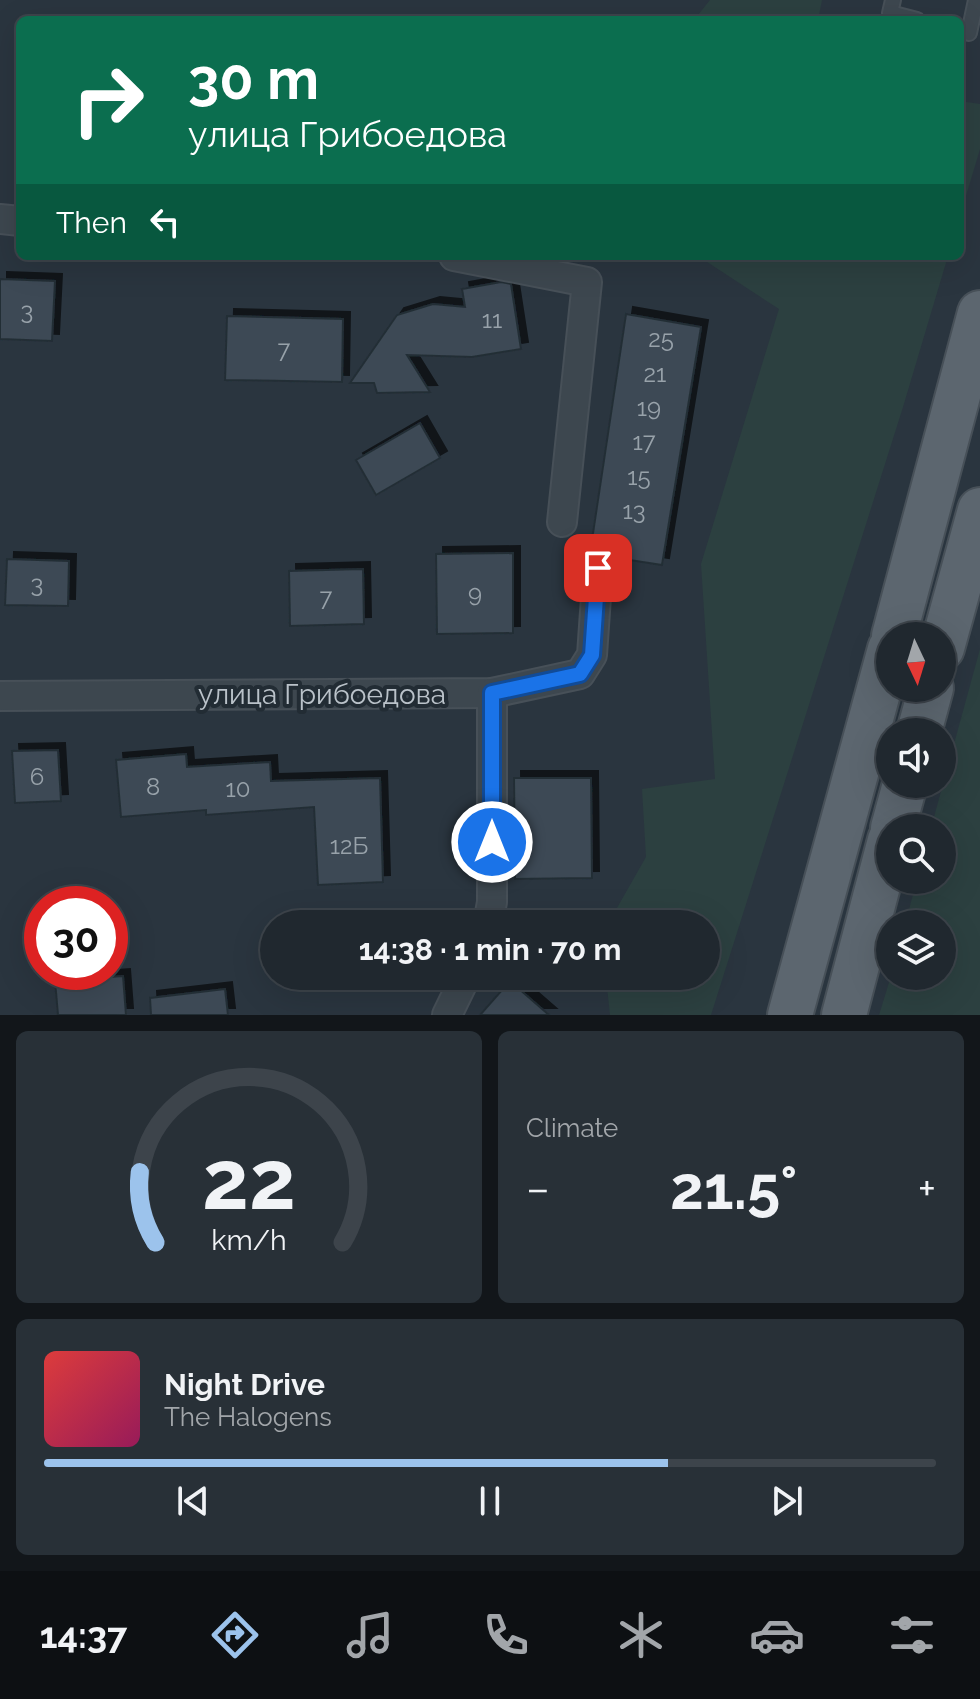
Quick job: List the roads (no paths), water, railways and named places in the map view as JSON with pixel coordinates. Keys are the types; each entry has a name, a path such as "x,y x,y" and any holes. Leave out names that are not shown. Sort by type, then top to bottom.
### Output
{"main road":[{"path":"898,622 980,313"},
{"path":"949,622 980,510"},
{"path":"790,1015 876,700"},
{"path":"844,1015 876,893"}],"street":[{"path":"474,260 587,282 562,522"},
{"name":"улица Грибоедова","path":"0,696 492,693 580,674 592,655 598,568"},
{"path":"491,910 492,693"},
{"path":"447,1015 459,990"}],"lane":[{"path":"893,0 890,13 902,16"},
{"path":"964,32 969,33 976,0"}]}
